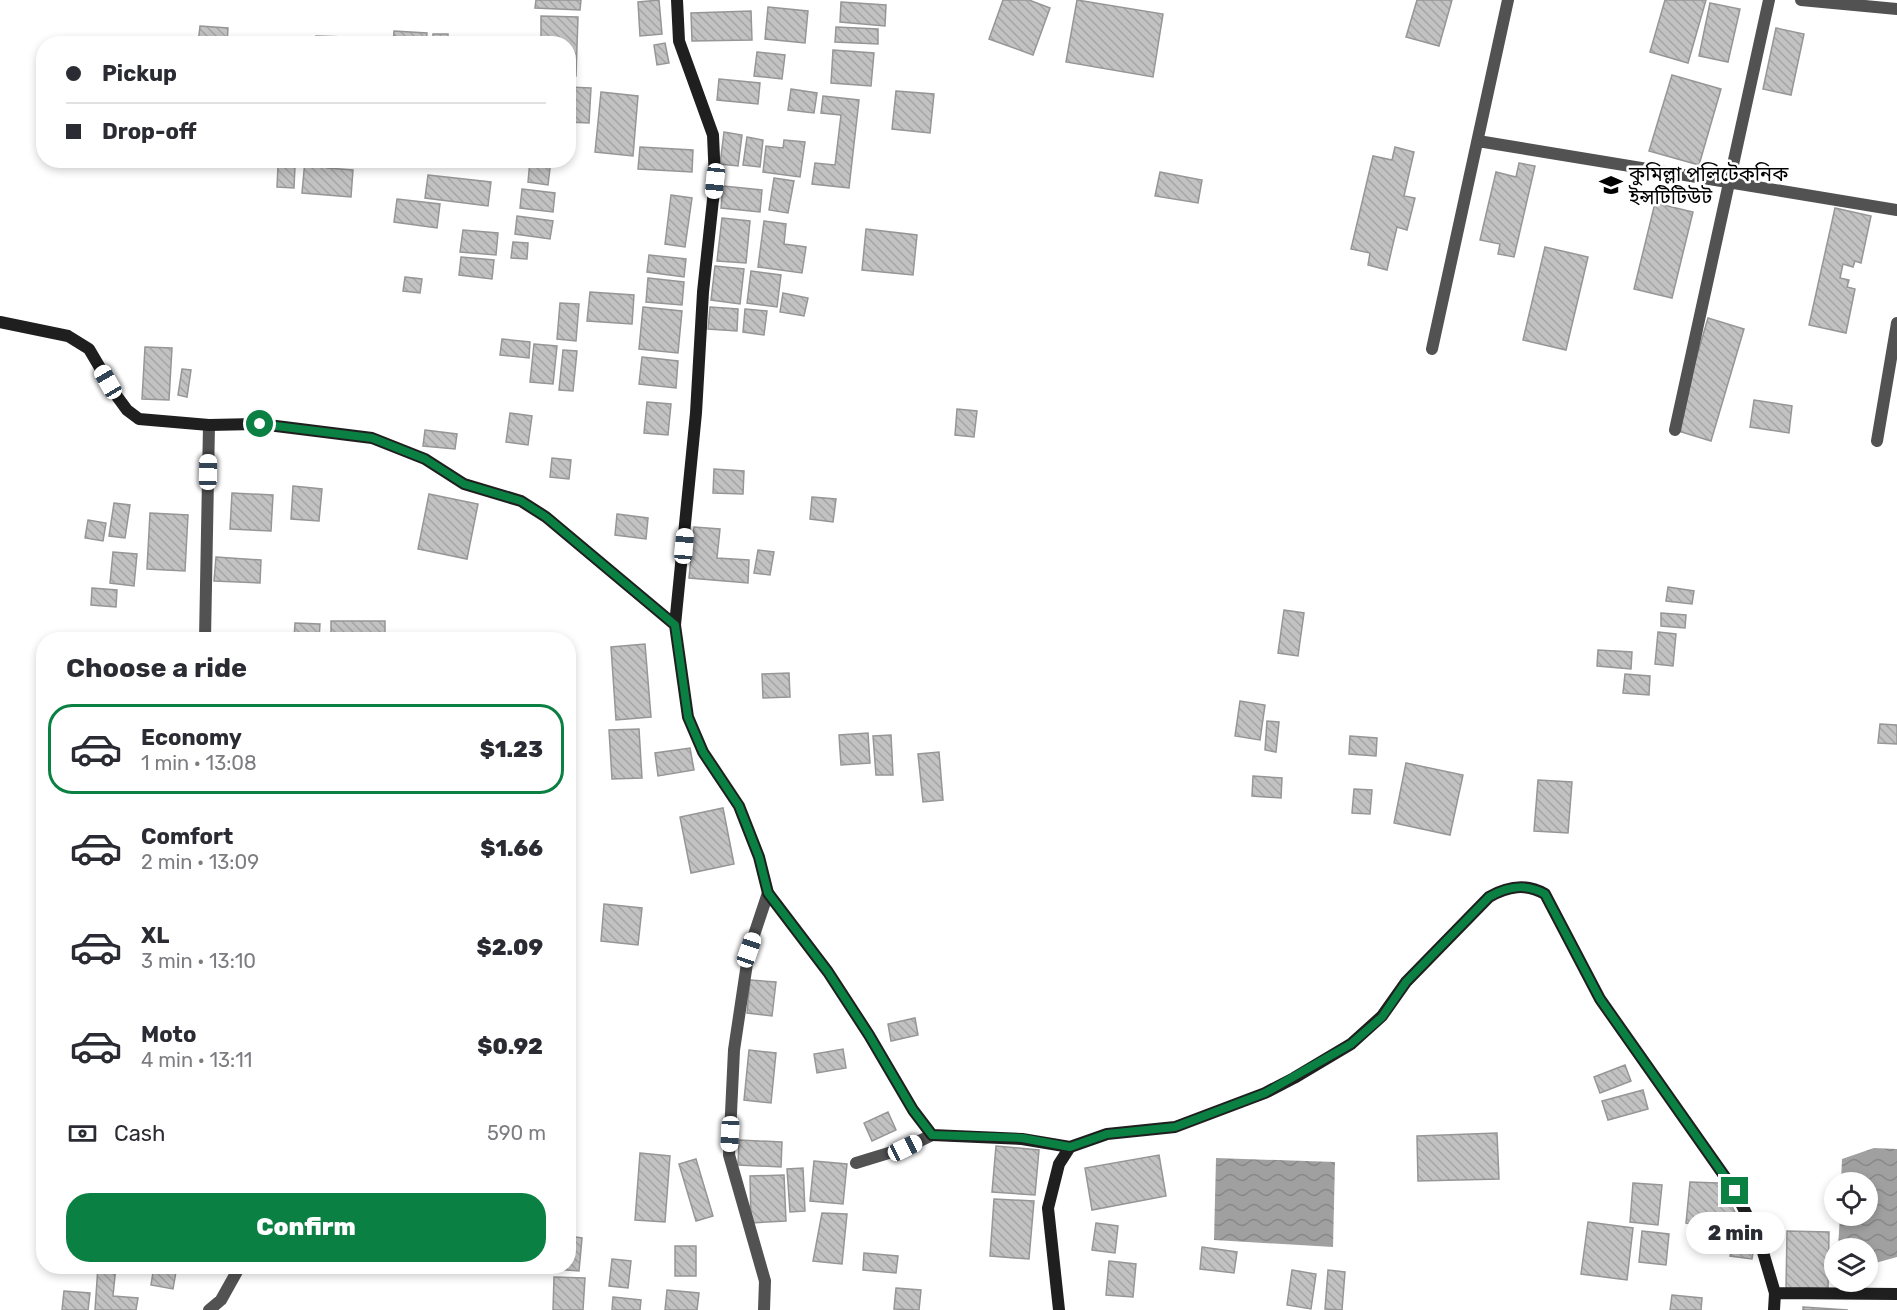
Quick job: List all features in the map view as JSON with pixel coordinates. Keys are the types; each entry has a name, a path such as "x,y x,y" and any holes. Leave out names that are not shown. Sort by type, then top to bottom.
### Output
{"street":[{"path":"677,0 679,41 713,135 715,181 703,292 696,413 675,625 688,717 703,752 739,806 759,857 768,893 828,972 869,1035 913,1110 932,1135"},
{"path":"1432,349 1508,0"},
{"path":"1676,430 1769,0"},
{"path":"1801,0 1897,9"},
{"path":"1478,141 1897,210"},
{"path":"0,322 68,336 89,349 121,403 139,419 209,425 260,424 372,438 425,459 464,484 521,501 546,517 675,625"},
{"path":"1877,441 1897,323"},
{"path":"205,632 209,425"},
{"path":"856,1163 905,1148 932,1135 1022,1138 1070,1147 1107,1134 1175,1127 1265,1093 1351,1044 1382,1017 1406,982 1489,897 1502,890 1532,887 1545,894 1600,999 1735,1191 1760,1242 1775,1293 1774,1310"},
{"path":"764,1310 765,1281 729,1155 737,1028 749,950 768,893"},
{"path":"1059,1310 1048,1208 1059,1164 1070,1147"},
{"path":"210,1310 221,1300 236,1274"},
{"path":"1775,1293 1897,1294"}],"water":[{"path":"1874,1148 1897,1149 1897,1257 1878,1262 1878,1238 1839,1238 1839,1226 1878,1226 1878,1172 1841,1172 1842,1159"},
{"path":"1216,1158 1335,1162 1333,1247 1214,1240"}],"building":[{"path":"536,0 581,0 580,10 535,8"},
{"path":"659,0 662,34 640,36 638,2"},
{"path":"1003,0 1029,0 1050,8 1033,55 989,39"},
{"path":"1077,0 1163,14 1153,77 1066,62"},
{"path":"1417,0 1452,0 1439,46 1406,37"},
{"path":"1665,0 1706,0 1688,63 1650,52"},
{"path":"841,2 886,5 885,26 840,22"},
{"path":"1710,3 1740,9 1728,62 1699,56"},
{"path":"768,7 808,11 805,43 765,39"},
{"path":"751,11 752,40 692,41 691,13"},
{"path":"541,16 578,17 576,76 576,36 541,36"},
{"path":"200,26 228,28 228,36 199,36"},
{"path":"836,27 878,29 878,44 835,42"},
{"path":"1776,28 1804,34 1791,95 1763,89"},
{"path":"394,31 427,33 427,36 394,36"},
{"path":"433,34 448,34 448,36 433,36"},
{"path":"665,43 669,63 657,65 654,45"},
{"path":"833,50 874,53 871,86 831,83"},
{"path":"757,52 785,55 782,79 754,76"},
{"path":"1672,75 1721,89 1699,165 1649,151"},
{"path":"719,79 760,83 758,104 717,100"},
{"path":"576,87 591,88 589,123 576,122"},
{"path":"791,89 817,93 814,113 788,110"},
{"path":"896,91 934,94 930,133 892,129"},
{"path":"601,92 638,96 633,156 595,152"},
{"path":"823,96 859,100 849,188 812,184 815,163 835,165 841,115 821,113"},
{"path":"724,132 742,135 738,166 720,164"},
{"path":"747,137 763,140 760,167 743,165"},
{"path":"784,140 805,142 800,177 763,172 766,146 783,148"},
{"path":"640,147 693,150 692,172 638,169"},
{"path":"1395,147 1414,152 1404,196 1415,198 1407,230 1397,227 1387,270 1368,265 1370,253 1351,249 1373,156 1392,160"},
{"path":"1519,163 1535,166 1514,257 1498,254 1500,244 1480,240 1496,172 1516,177"},
{"path":"278,168 295,168 294,188 277,187"},
{"path":"304,168 353,170 351,197 302,193"},
{"path":"529,168 550,168 548,185 528,182"},
{"path":"1160,172 1202,180 1198,203 1155,196"},
{"path":"428,175 491,182 488,206 425,198"},
{"path":"774,178 794,181 788,213 769,210"},
{"path":"723,186 762,190 760,212 721,208"},
{"path":"522,189 555,193 553,212 520,208"},
{"path":"671,195 692,198 685,247 665,244"},
{"path":"397,199 440,204 437,228 394,222"},
{"path":"1655,203 1693,212 1672,298 1634,289"},
{"path":"1835,208 1871,216 1861,263 1855,261 1853,267 1843,264 1840,278 1849,280 1847,287 1855,289 1846,333 1809,325"},
{"path":"517,216 553,221 550,239 515,234"},
{"path":"722,218 750,221 746,263 717,261"},
{"path":"764,221 786,224 784,244 806,247 802,273 758,267"},
{"path":"866,229 917,235 913,275 862,270"},
{"path":"463,230 498,233 496,255 460,252"},
{"path":"513,242 528,243 527,259 511,258"},
{"path":"1545,247 1588,257 1566,350 1523,340"},
{"path":"649,255 686,259 684,277 647,272"},
{"path":"461,257 494,260 492,279 459,275"},
{"path":"715,266 744,269 740,304 711,300"},
{"path":"751,271 781,275 777,307 747,303"},
{"path":"405,277 422,279 420,293 403,291"},
{"path":"648,278 684,282 682,305 646,302"},
{"path":"590,292 634,295 632,324 587,321"},
{"path":"783,293 808,298 804,316 780,312"},
{"path":"560,303 579,304 576,341 557,339"},
{"path":"643,307 682,311 678,353 639,349"},
{"path":"710,307 738,309 737,331 708,329"},
{"path":"745,309 767,311 764,335 743,332"},
{"path":"1708,318 1744,329 1711,441 1675,430"},
{"path":"502,339 530,342 529,358 500,355"},
{"path":"534,344 557,346 553,384 530,382"},
{"path":"145,347 172,348 169,400 142,399"},
{"path":"563,350 577,351 573,391 559,390"},
{"path":"642,357 678,361 676,388 639,384"},
{"path":"182,369 191,370 187,397 178,395"},
{"path":"1754,400 1792,406 1789,433 1750,427"},
{"path":"647,402 671,404 668,435 644,433"},
{"path":"957,409 977,411 974,437 955,435"},
{"path":"510,413 532,416 528,445 506,442"},
{"path":"425,430 457,434 455,449 423,446"},
{"path":"552,458 571,460 569,479 550,477"},
{"path":"714,469 744,471 743,494 713,493"},
{"path":"293,486 322,489 319,521 291,519"},
{"path":"232,493 273,495 271,531 230,529"},
{"path":"429,494 478,504 467,559 418,549"},
{"path":"812,497 836,499 833,522 810,519"},
{"path":"114,503 130,505 125,538 109,536"},
{"path":"150,513 188,515 185,571 147,569"},
{"path":"617,514 648,518 646,539 615,535"},
{"path":"88,520 106,523 103,541 85,538"},
{"path":"694,527 720,529 717,558 749,560 748,583 689,578"},
{"path":"758,550 774,552 770,575 754,573"},
{"path":"113,552 137,554 134,586 110,583"},
{"path":"216,557 261,560 260,583 214,581"},
{"path":"1668,587 1694,591 1692,604 1666,601"},
{"path":"92,588 117,590 116,607 91,605"},
{"path":"1284,610 1304,613 1298,656 1278,653"},
{"path":"1661,613 1686,615 1685,628 1661,626"},
{"path":"331,621 385,621 385,632 331,632"},
{"path":"295,623 320,624 319,632 294,632"},
{"path":"1658,632 1676,634 1673,666 1655,664"},
{"path":"645,644 651,717 616,720 611,647"},
{"path":"1598,650 1632,652 1631,669 1597,666"},
{"path":"789,673 790,697 763,698 762,674"},
{"path":"1625,674 1650,676 1649,695 1623,693"},
{"path":"1240,701 1265,705 1260,740 1235,736"},
{"path":"1267,721 1279,722 1276,752 1265,750"},
{"path":"1880,724 1897,725 1897,744 1878,743"},
{"path":"639,729 642,778 612,779 609,730"},
{"path":"868,733 870,763 841,765 839,735"},
{"path":"891,735 893,775 876,775 873,736"},
{"path":"1350,736 1377,738 1376,756 1349,754"},
{"path":"690,748 694,770 658,776 655,753"},
{"path":"939,752 943,800 923,802 918,754"},
{"path":"1406,763 1463,775 1450,835 1394,823"},
{"path":"1253,776 1282,778 1281,798 1252,796"},
{"path":"1538,780 1572,782 1568,833 1534,831"},
{"path":"1354,789 1372,790 1370,814 1352,813"},
{"path":"723,808 734,864 691,873 680,817"},
{"path":"604,904 642,908 638,945 601,941"},
{"path":"750,980 776,982 772,1016 747,1013"},
{"path":"915,1018 918,1035 891,1041 888,1024"},
{"path":"843,1049 846,1068 817,1073 814,1054"},
{"path":"749,1050 776,1053 771,1103 744,1100"},
{"path":"1625,1065 1631,1081 1600,1093 1594,1077"},
{"path":"1643,1090 1648,1109 1608,1120 1602,1101"},
{"path":"888,1112 896,1130 872,1141 864,1123"},
{"path":"1497,1133 1499,1179 1418,1181 1417,1136"},
{"path":"739,1140 782,1142 781,1167 738,1165"},
{"path":"996,1146 1039,1150 1035,1195 992,1192"},
{"path":"640,1153 670,1156 665,1222 635,1220"},
{"path":"1159,1155 1166,1196 1092,1210 1085,1168"},
{"path":"696,1159 713,1216 696,1221 679,1164"},
{"path":"814,1161 847,1164 843,1204 810,1201"},
{"path":"803,1168 805,1211 790,1212 787,1169"},
{"path":"784,1175 786,1221 751,1223 750,1176"},
{"path":"1690,1182 1719,1183 1746,1232 1686,1223"},
{"path":"1633,1183 1662,1185 1658,1225 1630,1222"},
{"path":"994,1199 1034,1201 1029,1259 990,1256"},
{"path":"822,1213 847,1214 842,1264 813,1261"},
{"path":"1588,1222 1633,1228 1627,1280 1581,1274"},
{"path":"1096,1223 1118,1226 1115,1253 1092,1250"},
{"path":"1642,1231 1669,1234 1666,1265 1639,1262"},
{"path":"1787,1231 1829,1232 1829,1238 1824,1238 1824,1289 1786,1288"},
{"path":"576,1237 582,1238 579,1271 576,1271"},
{"path":"1734,1237 1755,1241 1752,1259 1730,1256"},
{"path":"675,1246 696,1246 696,1276 675,1276"},
{"path":"1202,1247 1237,1252 1234,1273 1200,1269"},
{"path":"864,1253 898,1256 896,1273 863,1270"},
{"path":"612,1259 631,1261 628,1288 609,1286"},
{"path":"1109,1261 1136,1264 1133,1297 1106,1295"},
{"path":"1292,1270 1316,1274 1311,1309 1287,1305"},
{"path":"1328,1270 1345,1272 1342,1310 1325,1309"},
{"path":"97,1274 115,1274 113,1296 138,1298 136,1310 95,1310"},
{"path":"153,1274 176,1274 173,1289 151,1285"},
{"path":"554,1277 585,1278 583,1310 553,1310"},
{"path":"896,1288 921,1290 919,1310 894,1309"},
{"path":"667,1290 699,1293 697,1310 665,1310"},
{"path":"64,1291 90,1293 88,1310 62,1310"},
{"path":"1672,1295 1702,1298 1701,1310 1670,1310"},
{"path":"613,1297 641,1300 640,1310 612,1310"},
{"path":"1803,1307 1848,1310 1803,1310"}],"place":[{"name":"কুমিল্লা পলিটেকনিক ইন্সটিটিউট","path":"1611,185"}],"route":[{"path":"260,424 372,438 425,459 464,484 521,501 546,517 675,625 688,717 703,752 739,806 759,857 768,893 789,917 828,972 869,1035 913,1110 932,1135 1022,1138 1070,1147 1107,1134 1175,1127 1265,1093 1351,1044 1382,1017 1406,982 1489,897 1502,890 1532,887 1545,894 1600,999 1735,1191"}]}
